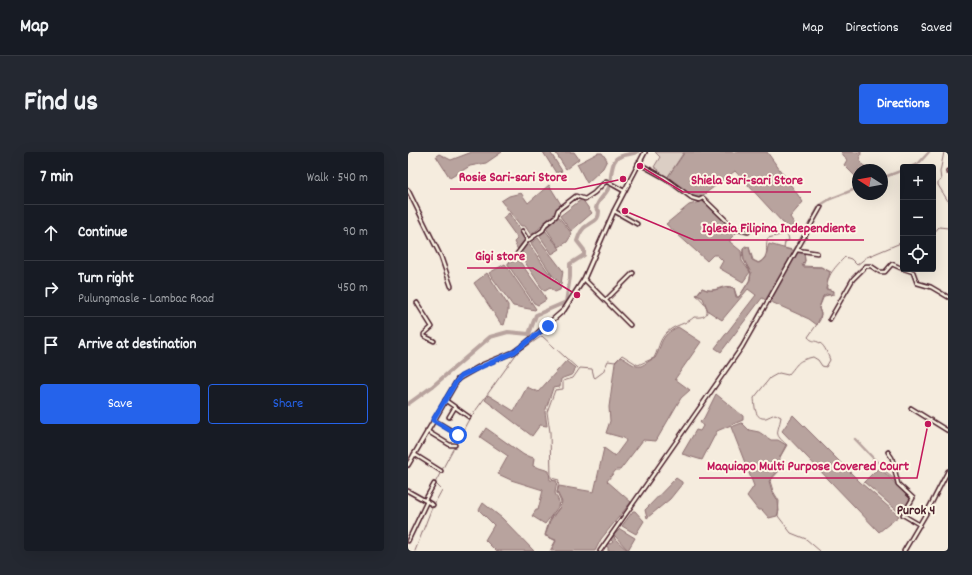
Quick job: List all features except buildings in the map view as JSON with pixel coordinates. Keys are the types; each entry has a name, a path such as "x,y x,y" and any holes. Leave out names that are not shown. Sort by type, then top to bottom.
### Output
{"street":[{"path":"408,465 433,420 461,376 514,352 541,332 564,310 584,278 614,211 645,152"},
{"path":"638,163 670,181 692,198 699,200 703,198 735,229 748,232"},
{"path":"517,254 528,241 543,230 545,225 556,216 557,210 577,195 585,199 594,193 604,181 608,181 624,191"},
{"path":"408,190 441,257 451,286"},
{"path":"600,551 742,347 821,207"},
{"path":"614,211 637,224"},
{"path":"522,231 528,241"},
{"path":"796,251 818,253"},
{"path":"830,319 853,279 866,266 871,266 882,272 890,264 900,268"},
{"path":"913,272 917,283 931,287 948,296"},
{"path":"606,300 634,273"},
{"path":"584,278 630,325"},
{"path":"417,303 432,326 424,336 434,341"},
{"path":"445,400 469,417"},
{"path":"449,417 455,407"},
{"path":"911,408 948,431"},
{"path":"433,420 458,435"},
{"path":"427,431 450,445 455,445"},
{"path":"888,452 892,458 898,484 912,498 903,515 920,525"},
{"path":"414,454 441,471"},
{"path":"904,551 920,525 948,471"},
{"path":"408,541 434,484"},
{"path":"408,491 433,505"}],"shaded area":[{"path":"472,152 502,152 486,163 470,166 450,178 436,156 439,154 451,160"},
{"path":"543,152 550,152 562,171 556,173"},
{"path":"555,152 574,152 579,159 566,169"},
{"path":"655,152 684,152 667,178 657,173 659,170 654,167 660,157"},
{"path":"685,152 767,152 803,202 790,217 794,223 792,228 783,223 735,171 698,199 693,198 667,178"},
{"path":"841,152 861,152 860,162 862,164 852,164 852,173 844,165 847,160"},
{"path":"598,153 602,153 607,160 603,168 587,183 577,164"},
{"path":"549,185 562,206 531,235 525,226 521,226 501,201 509,196 521,193 528,203"},
{"path":"582,199 592,213 571,231 560,216"},
{"path":"703,201 737,232 730,239 730,242 741,251 742,261 750,272 743,282 719,268 723,261 717,255 713,255 707,261 666,224 689,205"},
{"path":"509,213 526,240 523,244 521,244 518,250 514,242 517,239 516,236 503,218"},
{"path":"558,216 572,234 567,242 559,247 545,227"},
{"path":"545,230 560,249 552,254 539,235"},
{"path":"538,238 563,271 561,284 552,275 531,243"},
{"path":"528,243 549,273 552,275 551,277 561,286 560,290 555,292 550,288 545,291 543,290 519,253"},
{"path":"769,244 794,251 766,300 762,298 721,352 715,348 756,295 748,289 722,320 708,311 703,298 697,295 702,288 706,290 714,290 730,287 734,288 736,297 739,297 750,280 751,273 744,260 743,249 745,247 749,247 752,260 758,263 764,259"},
{"path":"804,252 805,261 802,264 803,267 821,267 830,272 826,289 834,291 831,295 826,294 823,296 819,308 821,314 817,325 809,319 769,301 796,253"},
{"path":"515,255 544,295 546,300 538,305 534,303 508,265 508,263 513,261 512,257"},
{"path":"505,264 536,309 535,310 513,306 489,273"},
{"path":"487,273 508,305 504,325 501,324 474,283"},
{"path":"678,327 701,342 675,379 690,390 681,398 656,441 643,440 620,470 616,470 607,481 631,502 601,539 595,551 551,551 556,541 545,535 549,522 562,502 557,492 559,486 594,492 604,448 615,456 626,441 624,438 606,433 610,421 609,407 615,363 620,357 633,365 643,365 655,358 664,337"},
{"path":"566,361 575,368 574,371 572,374 561,379 560,387 553,388 545,412 547,426 540,425 532,436 485,400 488,395 514,411 527,387 538,392"},
{"path":"716,394 743,416 743,420 717,431 702,460 682,454 696,430 700,431 703,426 700,422 704,418"},
{"path":"793,415 860,482 899,516 879,532 782,431"},
{"path":"742,423 749,430 759,432 771,440 778,440 786,445 778,461 778,471 769,481 772,491 778,501 779,511 777,516 769,518 762,510 758,510 747,496 754,486 731,427"},
{"path":"486,428 524,455 534,458 533,466 549,471 550,480 557,481 555,493 559,502 558,507 545,524 532,516 536,510 538,510 543,490 511,480 498,474 508,456 480,437"},
{"path":"879,467 910,499 901,514 864,482"},
{"path":"676,478 682,482 682,484 670,499 647,518 645,510"},
{"path":"483,503 502,518 534,551 496,551 485,540 494,525 479,510"},
{"path":"633,511 635,511 644,521 636,534 622,526"},
{"path":"620,529 635,538 628,550 614,535"},
{"path":"614,536 615,539 628,551 608,551 608,547 605,546 608,543 610,544 613,542 610,539"}],"waterway":[{"path":"408,404 433,386 490,337 508,332 529,334 536,315 566,302 570,277 570,264 584,255 584,250 577,241 584,228 596,220 598,216 599,211 596,208 598,202 609,187 614,162 621,156 637,152"},
{"path":"918,164 929,152"},
{"path":"944,152 940,172 941,180 938,182 938,185 948,201"},
{"path":"888,176 900,171"},
{"path":"686,426 742,344 819,206 830,199 852,190"},
{"path":"936,230 939,227 948,228"},
{"path":"550,551 556,540 545,536 551,517 560,507 561,502 557,493 559,480 551,478 550,432 547,412 555,390 563,389 563,381 573,378 580,368 592,369 595,378 603,372 608,361 615,362 622,355 638,365 654,358 662,339 667,332 694,317 705,316 707,313 706,306 696,295 702,288 711,290 726,286 734,288 737,297 739,297 749,281 751,273 745,263 742,253 745,246 749,247 753,260 759,263 765,258 768,238 785,234 788,236 789,240 785,242 784,248 801,252"},
{"path":"820,551 806,539 791,533 778,516 779,501 773,491 770,481 779,471 780,457 787,445 778,435 781,417 775,414 766,418 759,417 755,408 754,398 770,378 779,373 788,375 798,363 803,360 813,357 818,360 822,366 826,367 830,360 825,348 822,344 811,340 808,337 820,320 821,314 819,308 824,296 834,294 834,291 827,289 828,280 832,272 845,257 851,259 857,265 867,257 900,243"},
{"path":"804,252 805,261 803,266 821,267 831,272"},
{"path":"415,551 431,510 442,490 435,483 468,421 517,353 542,336 577,368"},
{"path":"855,439 912,499 911,501"},
{"path":"598,551 627,510"}],"place":[{"name":"Shiela Sari-sari Store","path":"640,166"},
{"name":"Rosie Sari-sari Store","path":"623,179"},
{"name":"Iglesia Filipina Independiente","path":"625,211"},
{"name":"Gigi store","path":"577,295"},
{"name":"Maquiapo Multi Purpose Covered Court","path":"928,424"}],"district":[{"name":"Purok 4","path":"916,511"}],"route":[{"path":"458,435 433,420 458,379 482,365 514,352 548,326"}]}
